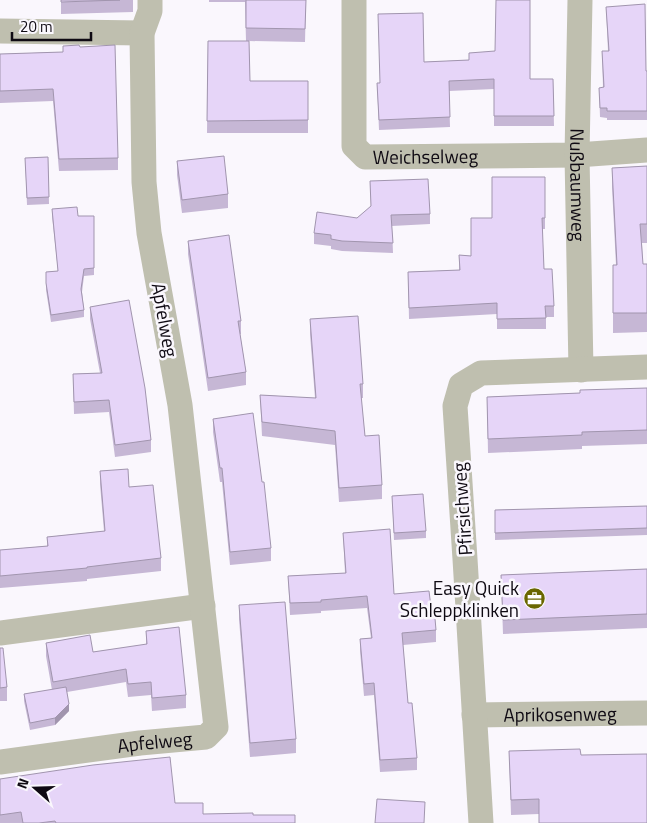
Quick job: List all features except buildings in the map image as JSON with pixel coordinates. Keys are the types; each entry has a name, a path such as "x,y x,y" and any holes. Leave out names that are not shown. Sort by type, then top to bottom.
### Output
{"street":[{"name":"Apfelweg","path":"0,762 140,743 206,737 216,727 180,405 149,233 144,182 142,33 150,11 150,0"},
{"name":"Weichselweg","path":"354,0 354,146 365,157 577,155 647,150"},
{"name":"Nußbaumweg","path":"580,0 577,155 580,370"},
{"path":"0,31 142,33"},
{"name":"Pfirsichweg","path":"481,823 455,406 461,386 481,374 647,367"},
{"path":"0,633 203,606"},
{"name":"Aprikosenweg","path":"474,715 647,713"}],"place":[{"name":"Easy Quick Schleppklinken","path":"535,599"}]}
